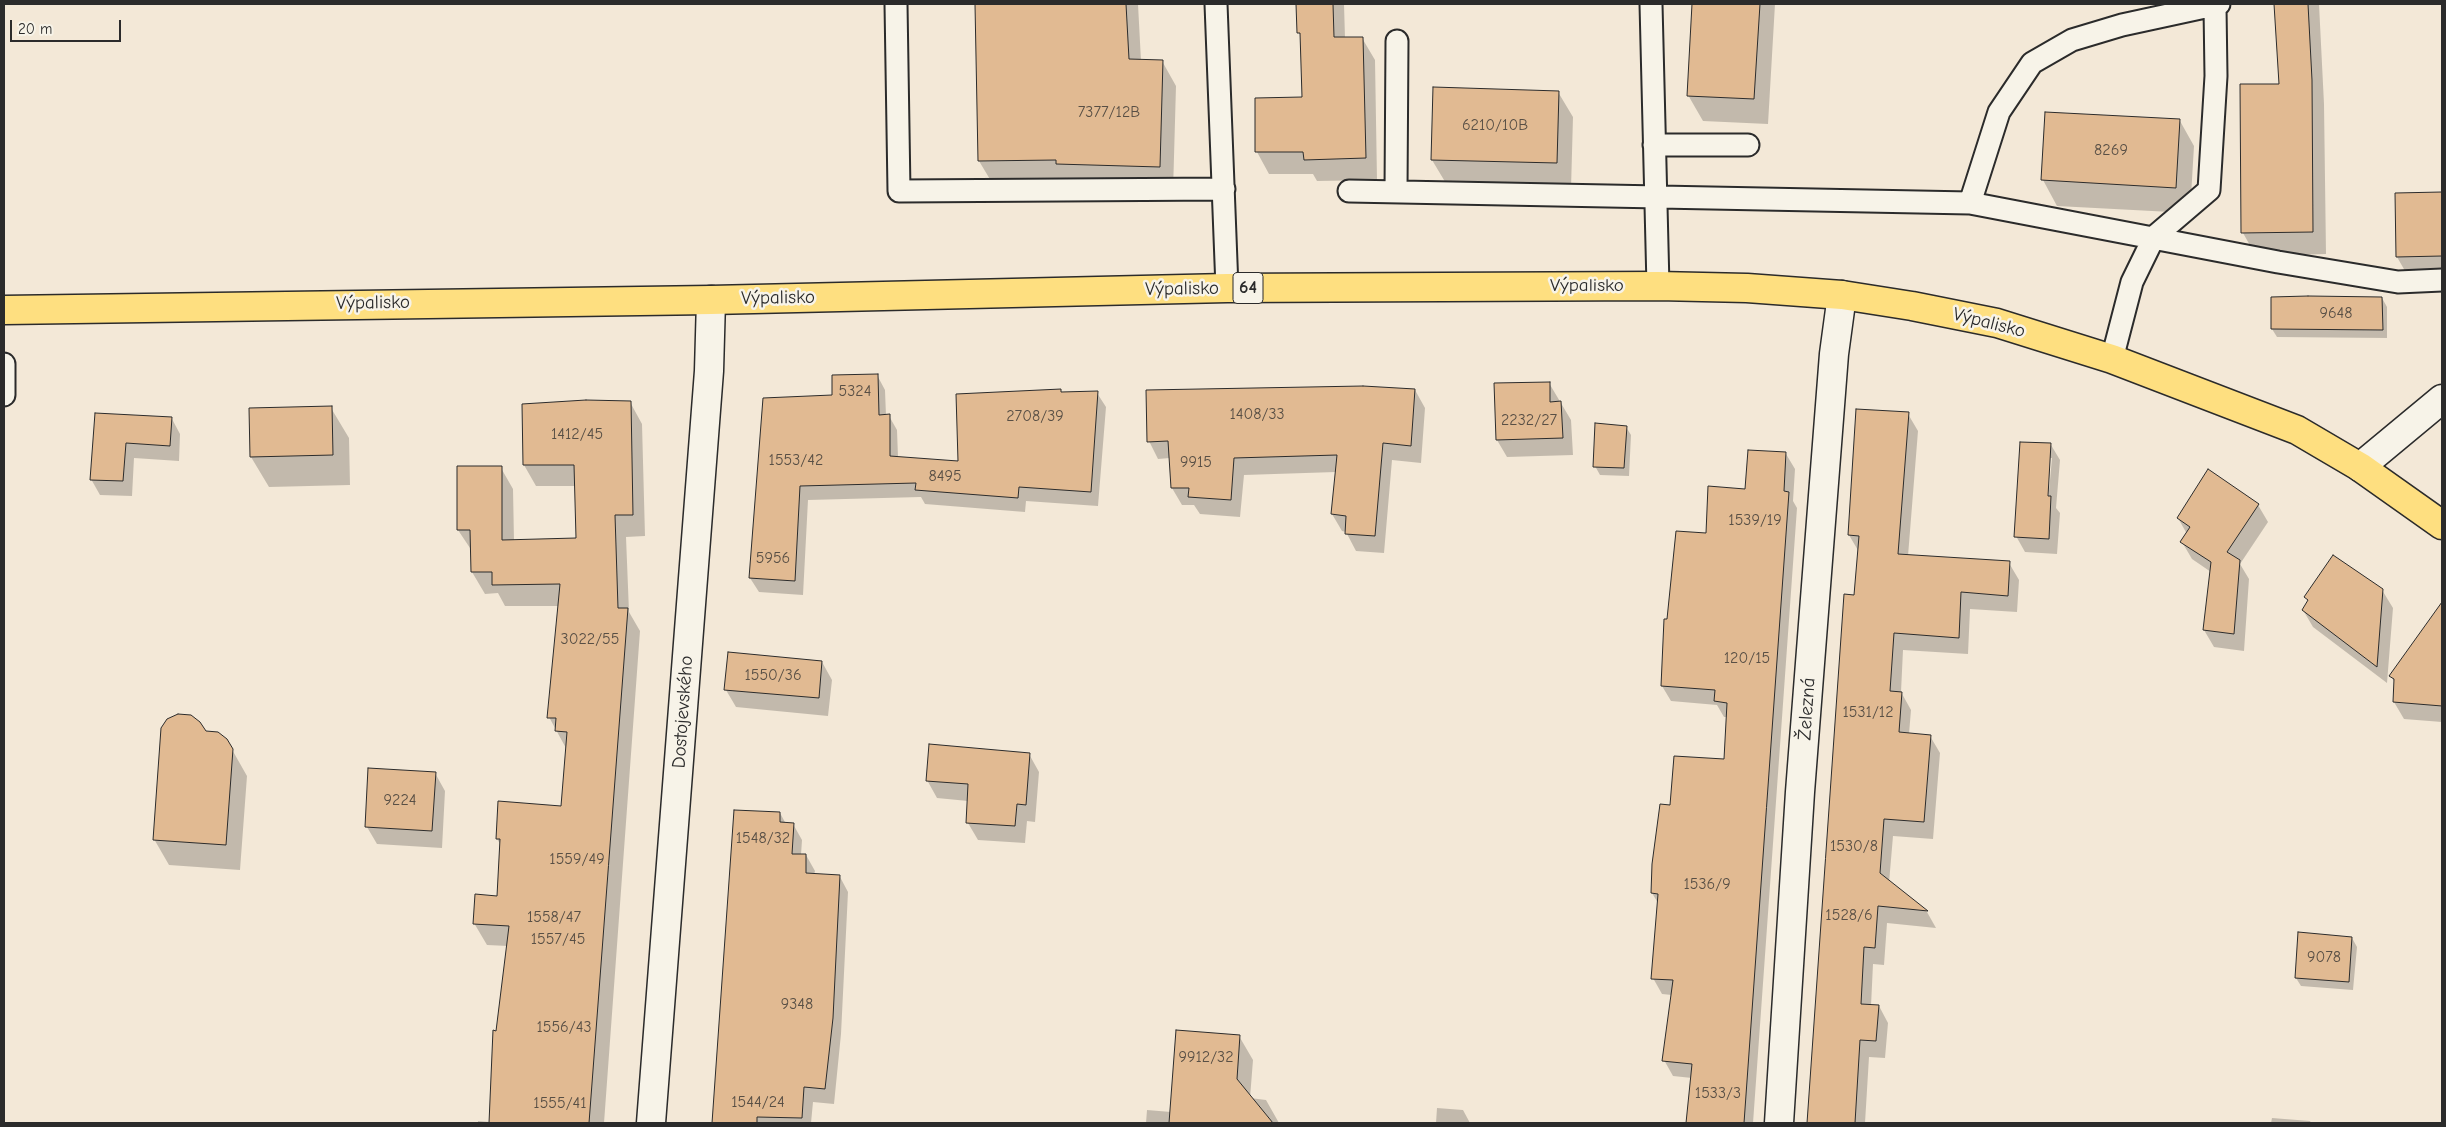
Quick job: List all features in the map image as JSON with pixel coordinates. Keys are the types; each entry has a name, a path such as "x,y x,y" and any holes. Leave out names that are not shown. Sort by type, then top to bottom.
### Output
{"main road":[{"name":"Výpalisko","path":"4,310 711,300 1227,288 1658,286 1747,288 1842,295 1912,306 1997,323 2112,359 2297,430 2360,467 2442,525"}],"street":[{"name":"Železná","path":"1779,1123 1800,792 1834,354 1842,295"},
{"name":"Dostojevského","path":"651,1123 709,371 711,300"},
{"path":"2360,467 2442,399"}],"lane":[{"path":"896,4 900,191 1224,189"},
{"path":"1216,4 1227,288"},
{"path":"1651,4 1658,286"},
{"path":"1970,203 1999,112 2032,63 2072,40 2122,25 2217,5 2216,76 2209,190 2154,237 2132,282 2112,359"},
{"path":"1396,191 1397,41"},
{"path":"1654,145 1748,145"},
{"path":"1349,191 1970,203 2278,262 2398,282 2442,280"},
{"path":"4,364 4,396"}],"building":[{"path":"975,4 1126,4 1129,59 1163,60 1160,167 1056,164 1056,160 978,161"},
{"path":"1296,4 1333,4 1334,37 1363,37 1366,158 1304,160 1303,152 1255,152 1255,98 1302,97 1300,33 1297,33"},
{"path":"1692,4 1760,4 1754,99 1687,96"},
{"path":"2274,4 2308,4 2312,80 2313,232 2241,233 2240,84 2279,84"},
{"path":"1433,87 1559,91 1557,163 1431,160"},
{"path":"2045,112 2180,119 2176,188 2041,180"},
{"path":"2442,192 2442,256 2396,257 2395,193"},
{"path":"2271,297 2382,297 2383,330 2271,329"},
{"path":"878,374 879,415 890,414 890,456 958,461 956,394 1061,389 1061,392 1098,391 1091,492 1019,487 1018,498 915,490 916,483 800,486 795,581 749,578 763,398 832,395 832,375"},
{"path":"1550,382 1550,402 1561,401 1563,438 1496,440 1494,383"},
{"path":"1363,386 1415,389 1411,446 1383,443 1375,536 1345,534 1346,516 1331,514 1337,455 1234,458 1231,500 1188,497 1189,488 1171,488 1168,441 1147,442 1146,390"},
{"path":"586,400 631,401 633,515 615,515 618,608 628,608 589,1123 489,1123 493,1030 496,1031 509,926 473,924 475,894 497,896 500,839 496,839 498,801 561,806 567,732 555,731 556,718 547,718 560,584 492,585 492,572 471,572 470,530 457,530 457,466 502,466 502,540 576,538 574,465 523,465 522,404"},
{"path":"332,406 333,455 250,457 249,408"},
{"path":"1856,409 1909,412 1898,554 2010,561 2008,596 1961,592 1959,638 1894,633 1890,691 1902,692 1899,732 1931,735 1924,822 1884,819 1880,873 1928,911 1878,906 1875,948 1864,947 1861,1004 1879,1005 1876,1041 1860,1040 1855,1123 1807,1123 1844,594 1854,595 1859,536 1848,535"},
{"path":"95,413 172,417 170,446 126,443 123,481 90,480"},
{"path":"1595,423 1627,426 1624,468 1593,467"},
{"path":"2020,442 2051,443 2048,496 2051,496 2049,539 2014,537"},
{"path":"1748,450 1786,452 1784,491 1789,492 1744,1123 1686,1123 1692,1064 1662,1061 1673,980 1651,979 1658,894 1651,893 1652,864 1660,804 1670,805 1674,756 1724,759 1727,703 1714,701 1715,690 1661,686 1664,619 1667,619 1676,531 1706,533 1708,486 1745,489"},
{"path":"2208,469 2259,504 2227,552 2240,560 2234,634 2203,630 2211,562 2180,542 2190,527 2177,518"},
{"path":"2333,555 2383,589 2377,667 2302,610 2308,600 2304,597"},
{"path":"2442,602 2442,706 2393,702 2394,679 2389,676"},
{"path":"728,652 822,661 819,698 724,690"},
{"path":"178,714 191,715 200,722 206,731 218,732 227,739 233,749 226,845 153,840 161,728 167,719"},
{"path":"929,744 1030,753 1026,805 1017,804 1015,826 966,823 968,784 926,781"},
{"path":"368,768 436,772 432,831 365,827"},
{"path":"734,810 780,812 780,822 794,823 792,854 806,854 806,873 840,875 833,1018 825,1089 804,1087 802,1118 757,1117 757,1123 712,1123"},
{"path":"2298,932 2352,937 2349,982 2295,978"},
{"path":"1176,1030 1240,1035 1237,1079 1273,1123 1169,1123"}]}
